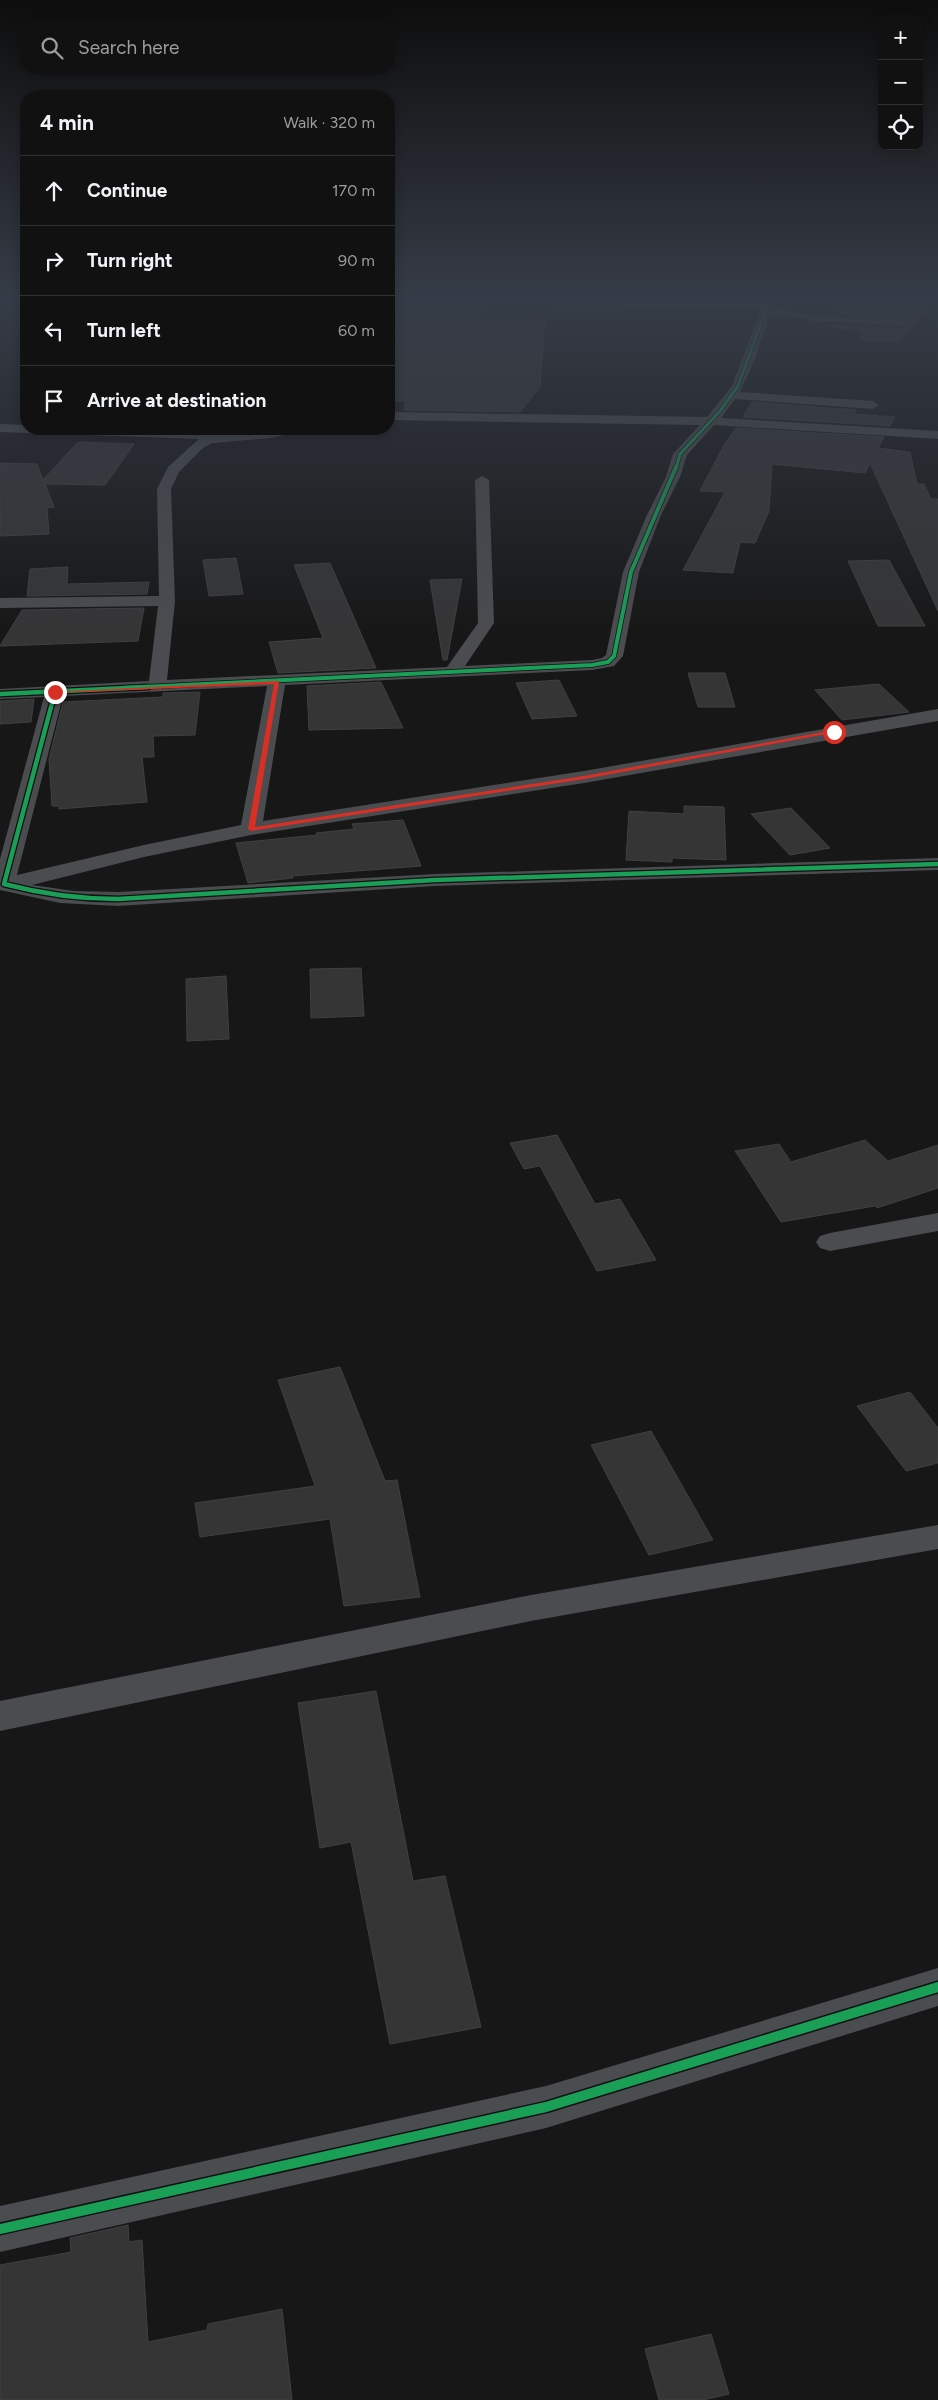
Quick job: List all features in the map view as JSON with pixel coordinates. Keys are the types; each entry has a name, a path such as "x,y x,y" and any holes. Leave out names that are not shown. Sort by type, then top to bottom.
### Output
{"street":[{"path":"0,694 277,682 592,665 608,662 614,656 631,572 654,515 673,477 680,454 719,410"},
{"path":"395,416 711,421 936,438"},
{"path":"6,428 20,421"},
{"path":"6,428 20,428"},
{"path":"205,435 248,435"},
{"path":"156,688 167,601 164,489 173,470 192,451 211,438 223,436"},
{"path":"453,671 486,624 487,603 482,480"},
{"path":"0,603 167,601"},
{"path":"251,829 277,682"},
{"path":"2,885 55,692"},
{"path":"2,885 144,851 251,829 584,777 938,715"},
{"path":"2,885 44,895 82,899 118,899 435,880 938,864"},
{"path":"830,1242 938,1222"},
{"path":"0,1716 531,1608 938,1537"},
{"path":"0,2229 546,2107 938,1987"}],"building":[{"path":"404,410 522,410 520,412"},
{"path":"747,410 856,410 854,414 895,417 890,426 743,417"},
{"path":"736,428 884,437 878,448 910,452 917,484 924,484 931,499 938,499 938,611 870,463 865,473 772,464 769,511 755,543 740,542 733,573 683,570 725,492 700,491 724,445"},
{"path":"78,442 134,444 105,485 45,484 54,507 47,508 49,534 0,536 0,463 37,464 43,480"},
{"path":"236,558 243,594 209,596 203,560"},
{"path":"889,560 925,626 878,626 848,561"},
{"path":"330,563 376,668 278,673 269,642 323,638 294,565"},
{"path":"68,567 67,584 149,582 147,594 27,596 30,569"},
{"path":"462,579 447,660 443,660 430,580"},
{"path":"144,608 138,641 0,646 22,610"},
{"path":"688,673 725,673 735,707 698,707"},
{"path":"559,680 577,716 532,719 516,683"},
{"path":"381,682 403,728 309,730 307,686"},
{"path":"879,684 909,712 842,720 815,690"},
{"path":"200,692 195,735 153,736 154,757 142,757 147,802 59,809 59,806 52,806 49,759 63,702 163,697 163,693"},
{"path":"34,699 31,722 0,724 0,701"},
{"path":"684,806 724,807 726,860 672,858 672,862 626,860 629,811 684,814"},
{"path":"791,808 830,848 790,855 751,814"},
{"path":"403,820 421,866 292,876 293,878 248,883 236,843 317,835 316,833 354,829 352,824"},
{"path":"361,968 364,1016 311,1018 310,969"},
{"path":"226,976 229,1039 187,1041 186,979"},
{"path":"557,1135 595,1204 620,1199 656,1260 597,1271 540,1166 524,1169 510,1143"},
{"path":"865,1140 888,1161 938,1145 938,1188 877,1208 875,1206 781,1222 735,1151 779,1144 791,1162"},
{"path":"340,1367 385,1481 397,1480 420,1597 344,1606 330,1519 200,1537 195,1503 315,1486 278,1380"},
{"path":"910,1392 938,1428 938,1463 906,1471 857,1406"},
{"path":"651,1431 713,1540 649,1555 591,1445"},
{"path":"376,1691 413,1881 445,1876 481,2027 390,2044 351,1842 320,1848 298,1703"},
{"path":"128,2225 129,2242 142,2240 148,2342 207,2330 208,2324 282,2309 292,2400 0,2400 0,2265 71,2252 70,2238"},
{"path":"711,2334 729,2394 703,2400 659,2400 645,2349"}],"cycle path":[{"path":"0,694 592,665 608,662 614,656 631,572 654,515 673,477 680,454 721,410"},
{"path":"55,692 4,884 47,894 118,899 435,880 938,864"},
{"path":"0,2229 546,2107 938,1987"}],"route":[{"path":"55,692 277,682 251,829 584,777 834,732"}]}
